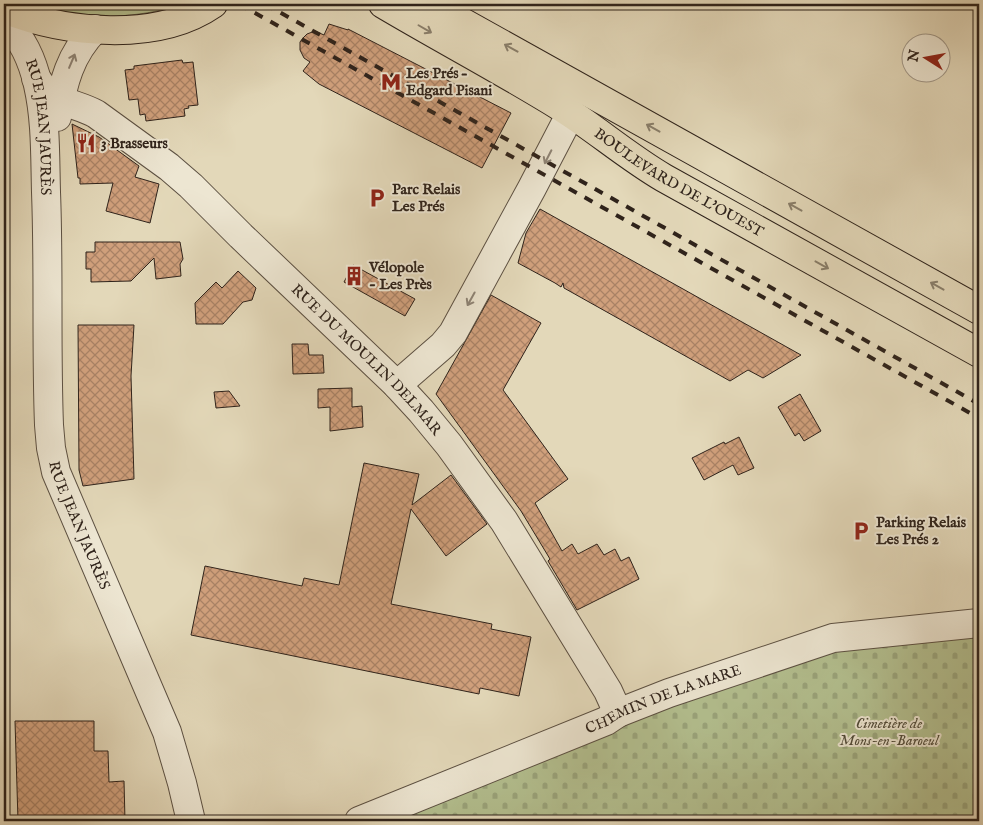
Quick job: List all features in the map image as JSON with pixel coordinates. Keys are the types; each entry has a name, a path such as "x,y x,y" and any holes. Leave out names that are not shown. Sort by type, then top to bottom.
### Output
{"main road":[{"path":"4,9 21,16 45,22 81,28 127,29 163,26 189,17 213,4"},
{"name":"BOULEVARD DE L'OUEST","path":"384,4 534,90 571,113 632,158 664,178 979,353"},
{"name":"BOULEVARD DE L'OUEST","path":"430,4 979,310"}],"street":[{"name":"RUE JEAN JAURÈS","path":"4,18 16,31 31,61 42,112 47,213 49,436 56,472 167,732 180,774 191,821"},
{"name":"RUE JEAN JAURÈS","path":"47,213 60,100 72,61 83,42 95,29"},
{"name":"RUE DU MOULIN DELMAR","path":"36,78 44,90 51,96 96,114 182,178 397,385 421,411 504,521 608,691 618,713"},
{"path":"397,385 443,345 452,333 571,113"},
{"name":"CHEMIN DE LA MARE","path":"359,821 606,721 618,713 670,693 833,638 979,623"}],"green space":[{"path":"29,4 185,4 140,14 94,16"},
{"name":"Cimetière de Mons-en-Baroeul","path":"979,630 979,821 393,821 674,702 832,652"}],"building":[{"path":"329,24 348,29 511,113 482,168 319,84 303,71 310,62 304,58 300,50 300,42 307,34 315,31 324,35"},
{"path":"182,60 183,63 193,62 198,105 188,106 189,108 184,109 185,116 146,121 145,114 140,115 138,99 129,100 125,70 134,69 134,66"},
{"path":"72,124 99,137 139,166 135,177 159,184 150,223 106,211 113,183 80,184"},
{"path":"540,209 801,355 763,378 748,370 730,381 564,288 563,283 561,287 518,263 526,233"},
{"path":"95,242 180,242 183,259 180,264 181,276 156,279 154,258 131,281 91,282 91,269 86,269 86,252 95,252"},
{"path":"353,265 415,299 405,316 344,282"},
{"path":"238,271 256,288 252,300 243,302 223,324 196,324 195,303 216,282 222,288"},
{"path":"491,295 541,323 503,390 568,479 535,503 562,551 572,544 578,554 597,544 604,555 615,549 621,561 629,557 639,579 577,610 548,561 550,559 521,511 436,394"},
{"path":"78,325 134,325 131,376 134,479 83,486 79,470"},
{"path":"292,344 308,344 309,355 323,355 324,373 293,374"},
{"path":"352,388 352,407 362,406 363,427 330,431 330,407 318,408 318,389"},
{"path":"229,391 240,406 216,408 214,392"},
{"path":"800,394 821,431 804,441 799,433 795,436 778,407"},
{"path":"739,437 754,468 738,475 733,465 704,480 692,458 724,442 725,444"},
{"path":"364,463 419,474 412,505 451,475 487,524 446,556 411,509 391,604 492,624 491,629 531,637 519,696 480,688 479,694 191,635 205,566 302,586 304,578 339,585"},
{"path":"15,721 94,721 94,751 108,751 109,782 124,781 125,821 18,821"}],"railway":[{"path":"239,4 979,418"},
{"path":"265,4 979,404"}],"place":[{"name":"Les Prés – Edgard Pisani","path":"391,82"},
{"name":"3 Brasseurs","path":"86,143"},
{"name":"Parc Relais Les Prés","path":"377,198"},
{"name":"Vélopole - Les Près","path":"354,276"},
{"name":"Parking Relais Les Prés 2","path":"861,531"}]}
